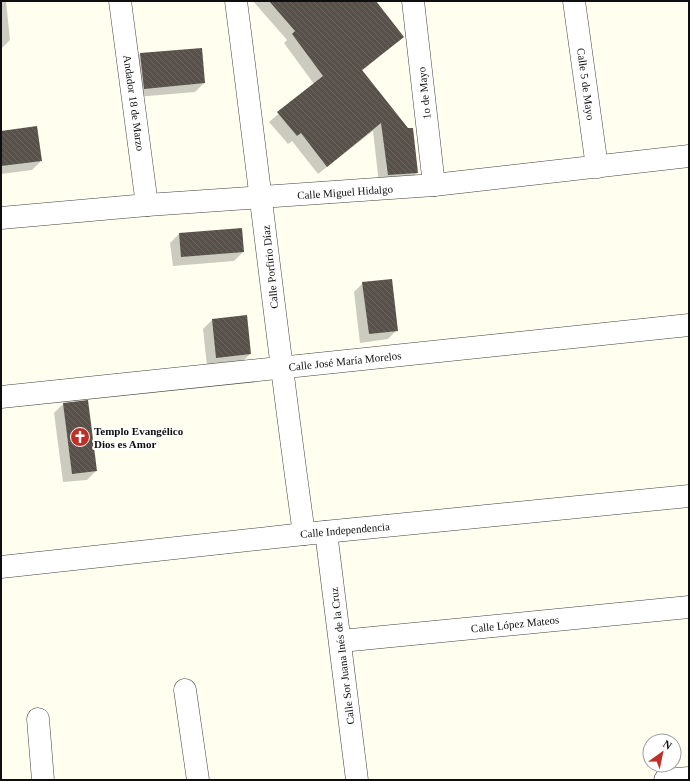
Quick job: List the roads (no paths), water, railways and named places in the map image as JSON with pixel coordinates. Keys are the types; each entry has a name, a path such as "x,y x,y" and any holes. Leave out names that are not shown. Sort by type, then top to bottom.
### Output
{"street":[{"name":"Andador 18 de Marzo","path":"120,1 147,205"},
{"name":"Calle Porfirio Díaz","path":"236,1 262,198 281,367 304,534"},
{"name":"1o de Mayo","path":"413,1 434,185"},
{"name":"Calle 5 de Mayo","path":"574,1 597,167"},
{"name":"Calle Miguel Hidalgo","path":"1,218 147,205 434,185 689,156"},
{"name":"Calle José María Morelos","path":"1,397 689,325"},
{"name":"Calle Independencia","path":"1,567 304,534 689,496"},
{"name":"Calle Sor Juana Inés de la Cruz","path":"326,532 341,641 357,780"},
{"name":"Calle López Mateos","path":"341,641 689,607"},
{"path":"185,690 198,780"},
{"path":"38,719 44,780"},
{"path":"665,780 689,778"}],"place":[{"name":"Templo Evangélico Dios es Amor","path":"80,437"}]}
